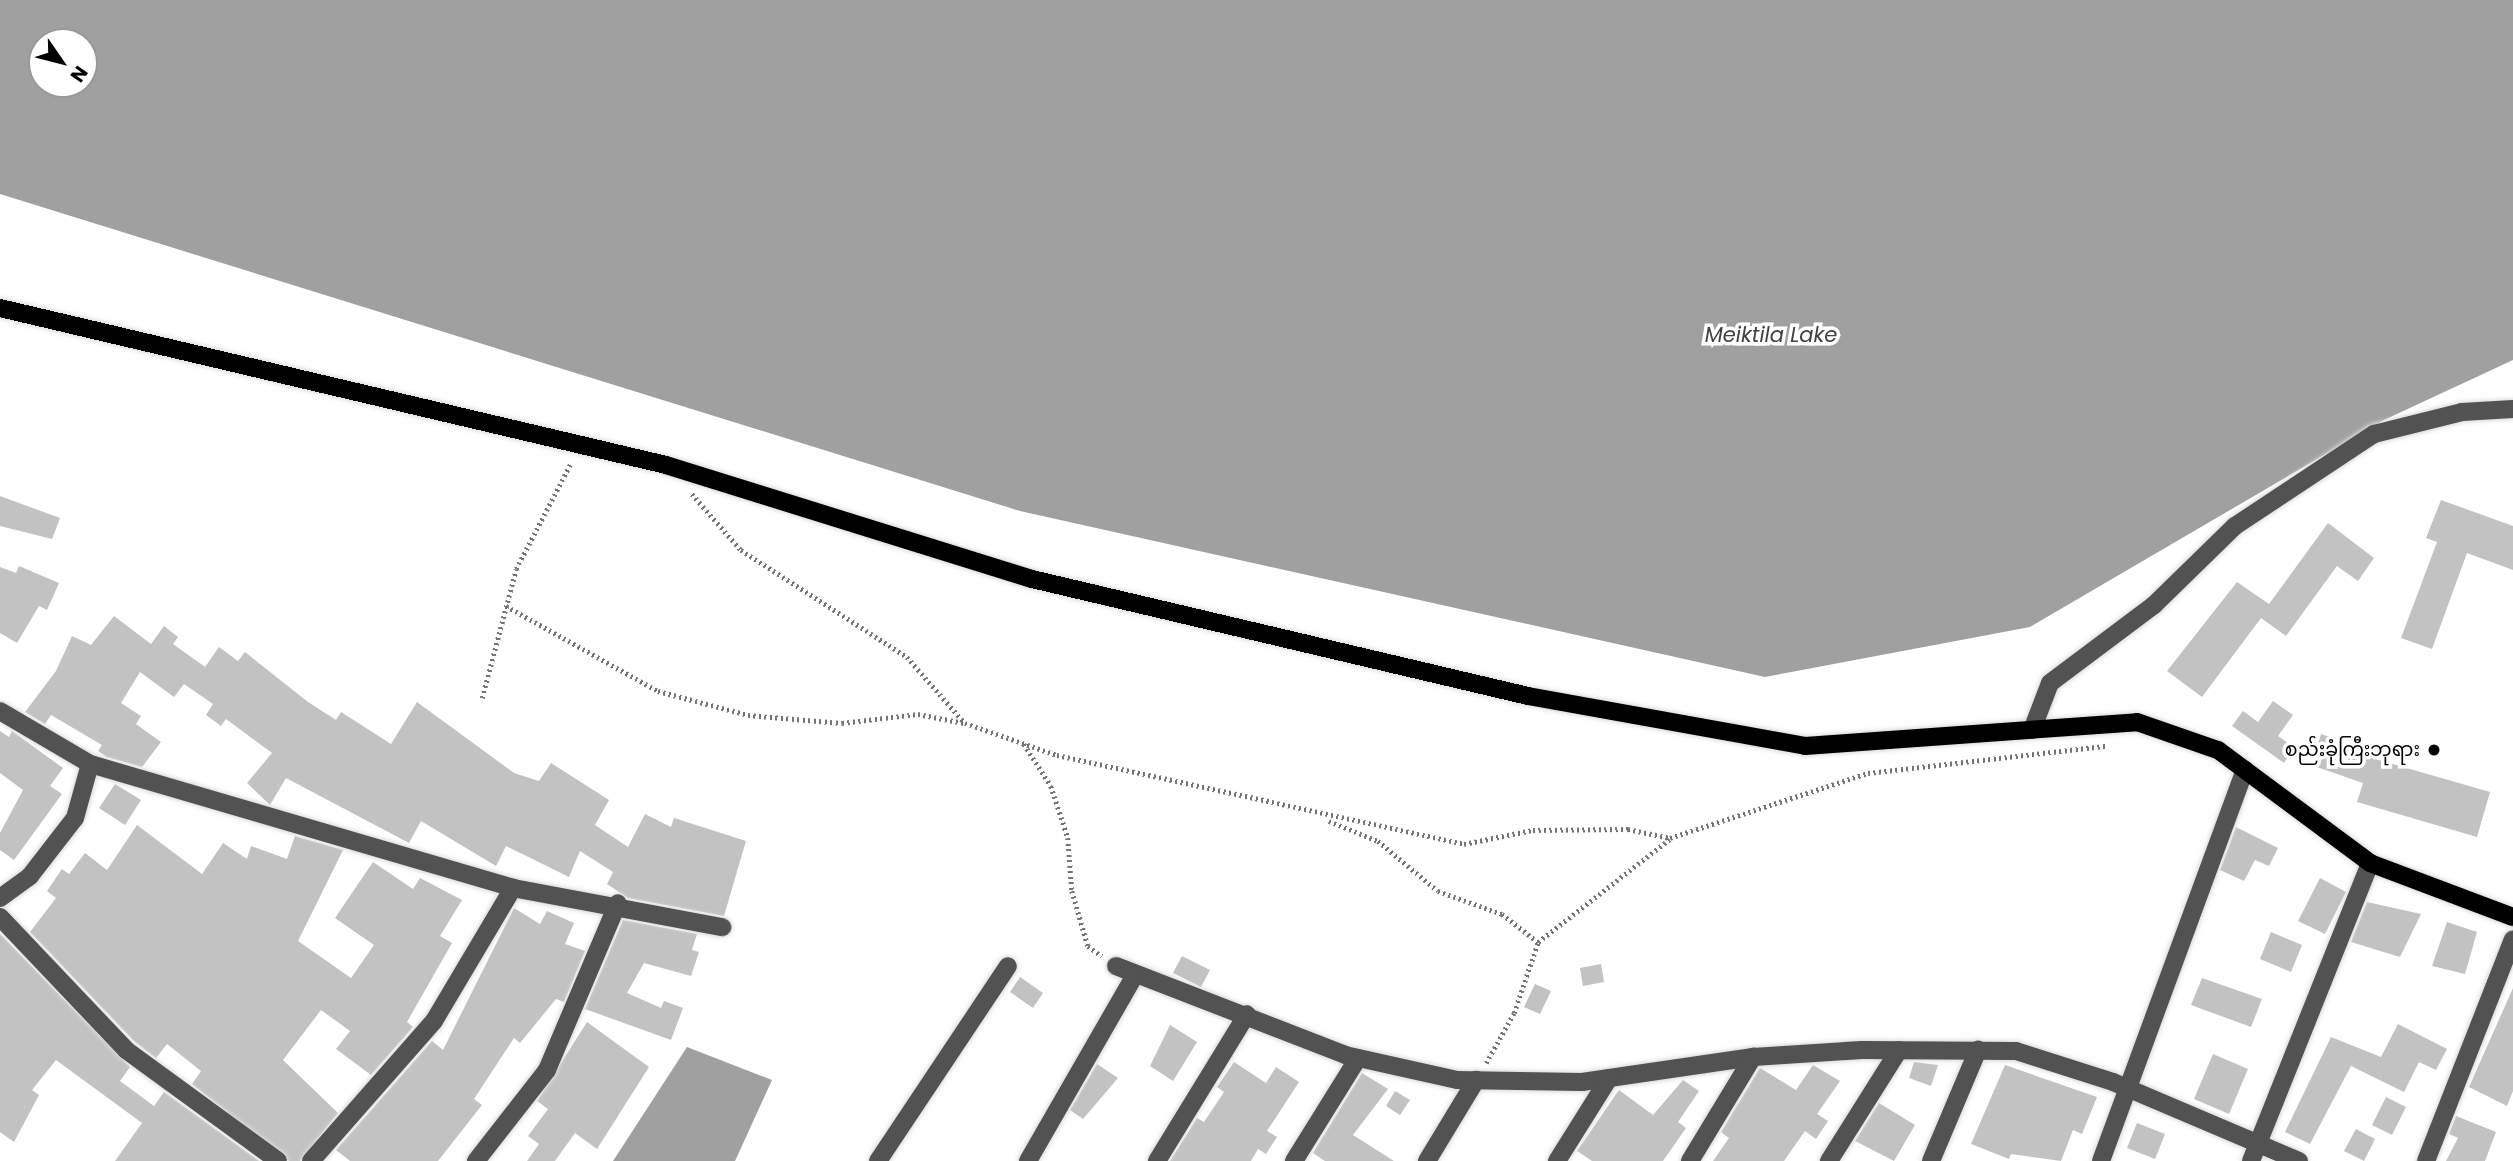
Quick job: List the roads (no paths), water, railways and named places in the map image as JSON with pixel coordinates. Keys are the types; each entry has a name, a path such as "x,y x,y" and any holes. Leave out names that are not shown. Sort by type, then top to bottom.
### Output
{"main road":[{"path":"0,308 666,465 1032,579 1528,696 1805,746 2137,722 2218,750 2370,863 2513,917"}],"street":[{"path":"2032,730 2050,683 2154,605 2235,526 2374,434 2462,412 2513,409"},
{"path":"0,711 90,764 513,888 618,903 722,927"},
{"path":"0,898 30,876 75,818 90,764"},
{"path":"2101,1161 2245,770"},
{"path":"2251,1161 2370,863"},
{"path":"311,1161 434,1021 513,888"},
{"path":"475,1161 547,1070 618,903"},
{"path":"0,917 126,1050 278,1161"},
{"path":"2426,1161 2513,939"},
{"path":"878,1161 1008,966"},
{"path":"1116,966 1358,1058 1476,1080 1609,1078 1754,1057 1899,1050 2015,1051 2129,1089 2299,1161"},
{"path":"1028,1161 1135,975"},
{"path":"1157,1161 1247,1014"},
{"path":"1829,1161 1899,1050"},
{"path":"1931,1161 1978,1050"},
{"path":"1690,1161 1754,1057"},
{"path":"1294,1161 1358,1058"},
{"path":"1557,1161 1609,1078"},
{"path":"1427,1161 1476,1080"}],"water":[{"name":"Meiktila Lake","path":"0,0 2513,0 2513,360 2384,420 2030,627 1765,677 1020,511 0,194"},
{"path":"687,1047 772,1080 735,1161 613,1161"}],"place":[{"name":"စည်းခုံကြီးဘုရား","path":"2434,750"}]}
